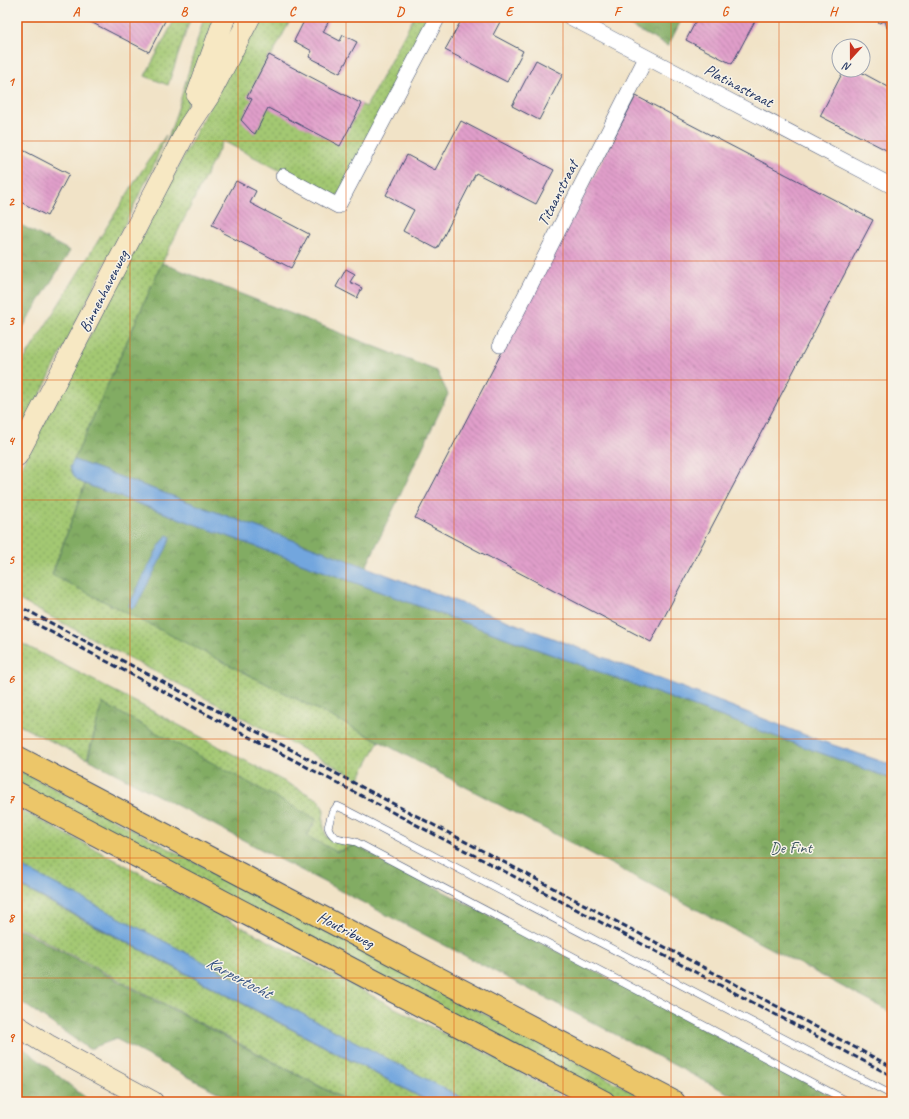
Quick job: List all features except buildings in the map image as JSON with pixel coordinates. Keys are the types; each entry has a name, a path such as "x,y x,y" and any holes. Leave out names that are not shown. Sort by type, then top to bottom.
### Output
{"main road":[{"name":"Binnenhavenweg","path":"189,126 198,91 226,17"},
{"name":"Binnenhavenweg","path":"17,456 189,126 209,96 250,17"},
{"name":"Houtribweg","path":"17,757 674,1102"},
{"name":"Houtribweg","path":"17,793 604,1102"},
{"path":"17,1026 48,1046 153,1102"}],"street":[{"path":"283,176 338,206 438,17"},
{"name":"Platinastraat","path":"570,17 892,186"},
{"name":"Titaanstraat","path":"500,345 646,58"}],"lane":[{"path":"849,1102 356,842 334,837 330,833 328,827 332,813 338,806 348,811 892,1095"}],"green space":[{"path":"176,17 191,17 168,85 145,76"},
{"path":"204,17 220,17 180,124 149,185 168,139"},
{"path":"256,17 292,17 271,57 366,107 414,17 432,17 337,197 281,171 223,141 162,263 70,467 78,481 85,484 52,574 379,741 359,779 17,599 17,474"},
{"path":"627,17 683,17 668,46 624,23"},
{"path":"166,135 153,167 17,442 17,371 141,172"},
{"path":"17,223 70,251 17,337"},
{"path":"162,263 437,371 448,394 366,567 74,460"},
{"name":"De Fint","path":"85,484 892,779 892,1013 379,741 52,575"},
{"path":"17,641 319,800 324,810 323,823 326,836 337,842 355,845 337,852 307,836 316,820 102,704 87,759 17,724"},
{"path":"102,703 316,819 307,836 337,852 355,845 844,1102 745,1102 88,759"},
{"path":"17,769 652,1102 619,1102 17,786"},
{"path":"17,808 450,1037 468,1043 571,1102 470,1102 17,864"},
{"path":"17,885 429,1102 350,1102 17,926"},
{"path":"17,928 349,1102 236,1102 116,1039 89,1049 17,999"},
{"path":"17,1043 91,1102 17,1102"}],"water":[{"path":"74,460 366,567 818,740 892,765 892,779 85,484 74,476 71,470 70,467"},
{"path":"167,535 171,537 166,549 136,606 132,608 129,606 130,603 158,548"},
{"path":"17,864 470,1102 430,1102 17,884"}],"railway":[{"path":"17,605 892,1067"},
{"path":"17,614 892,1076"}],"water label":[{"name":"Karpertocht","path":"239,977"}]}
